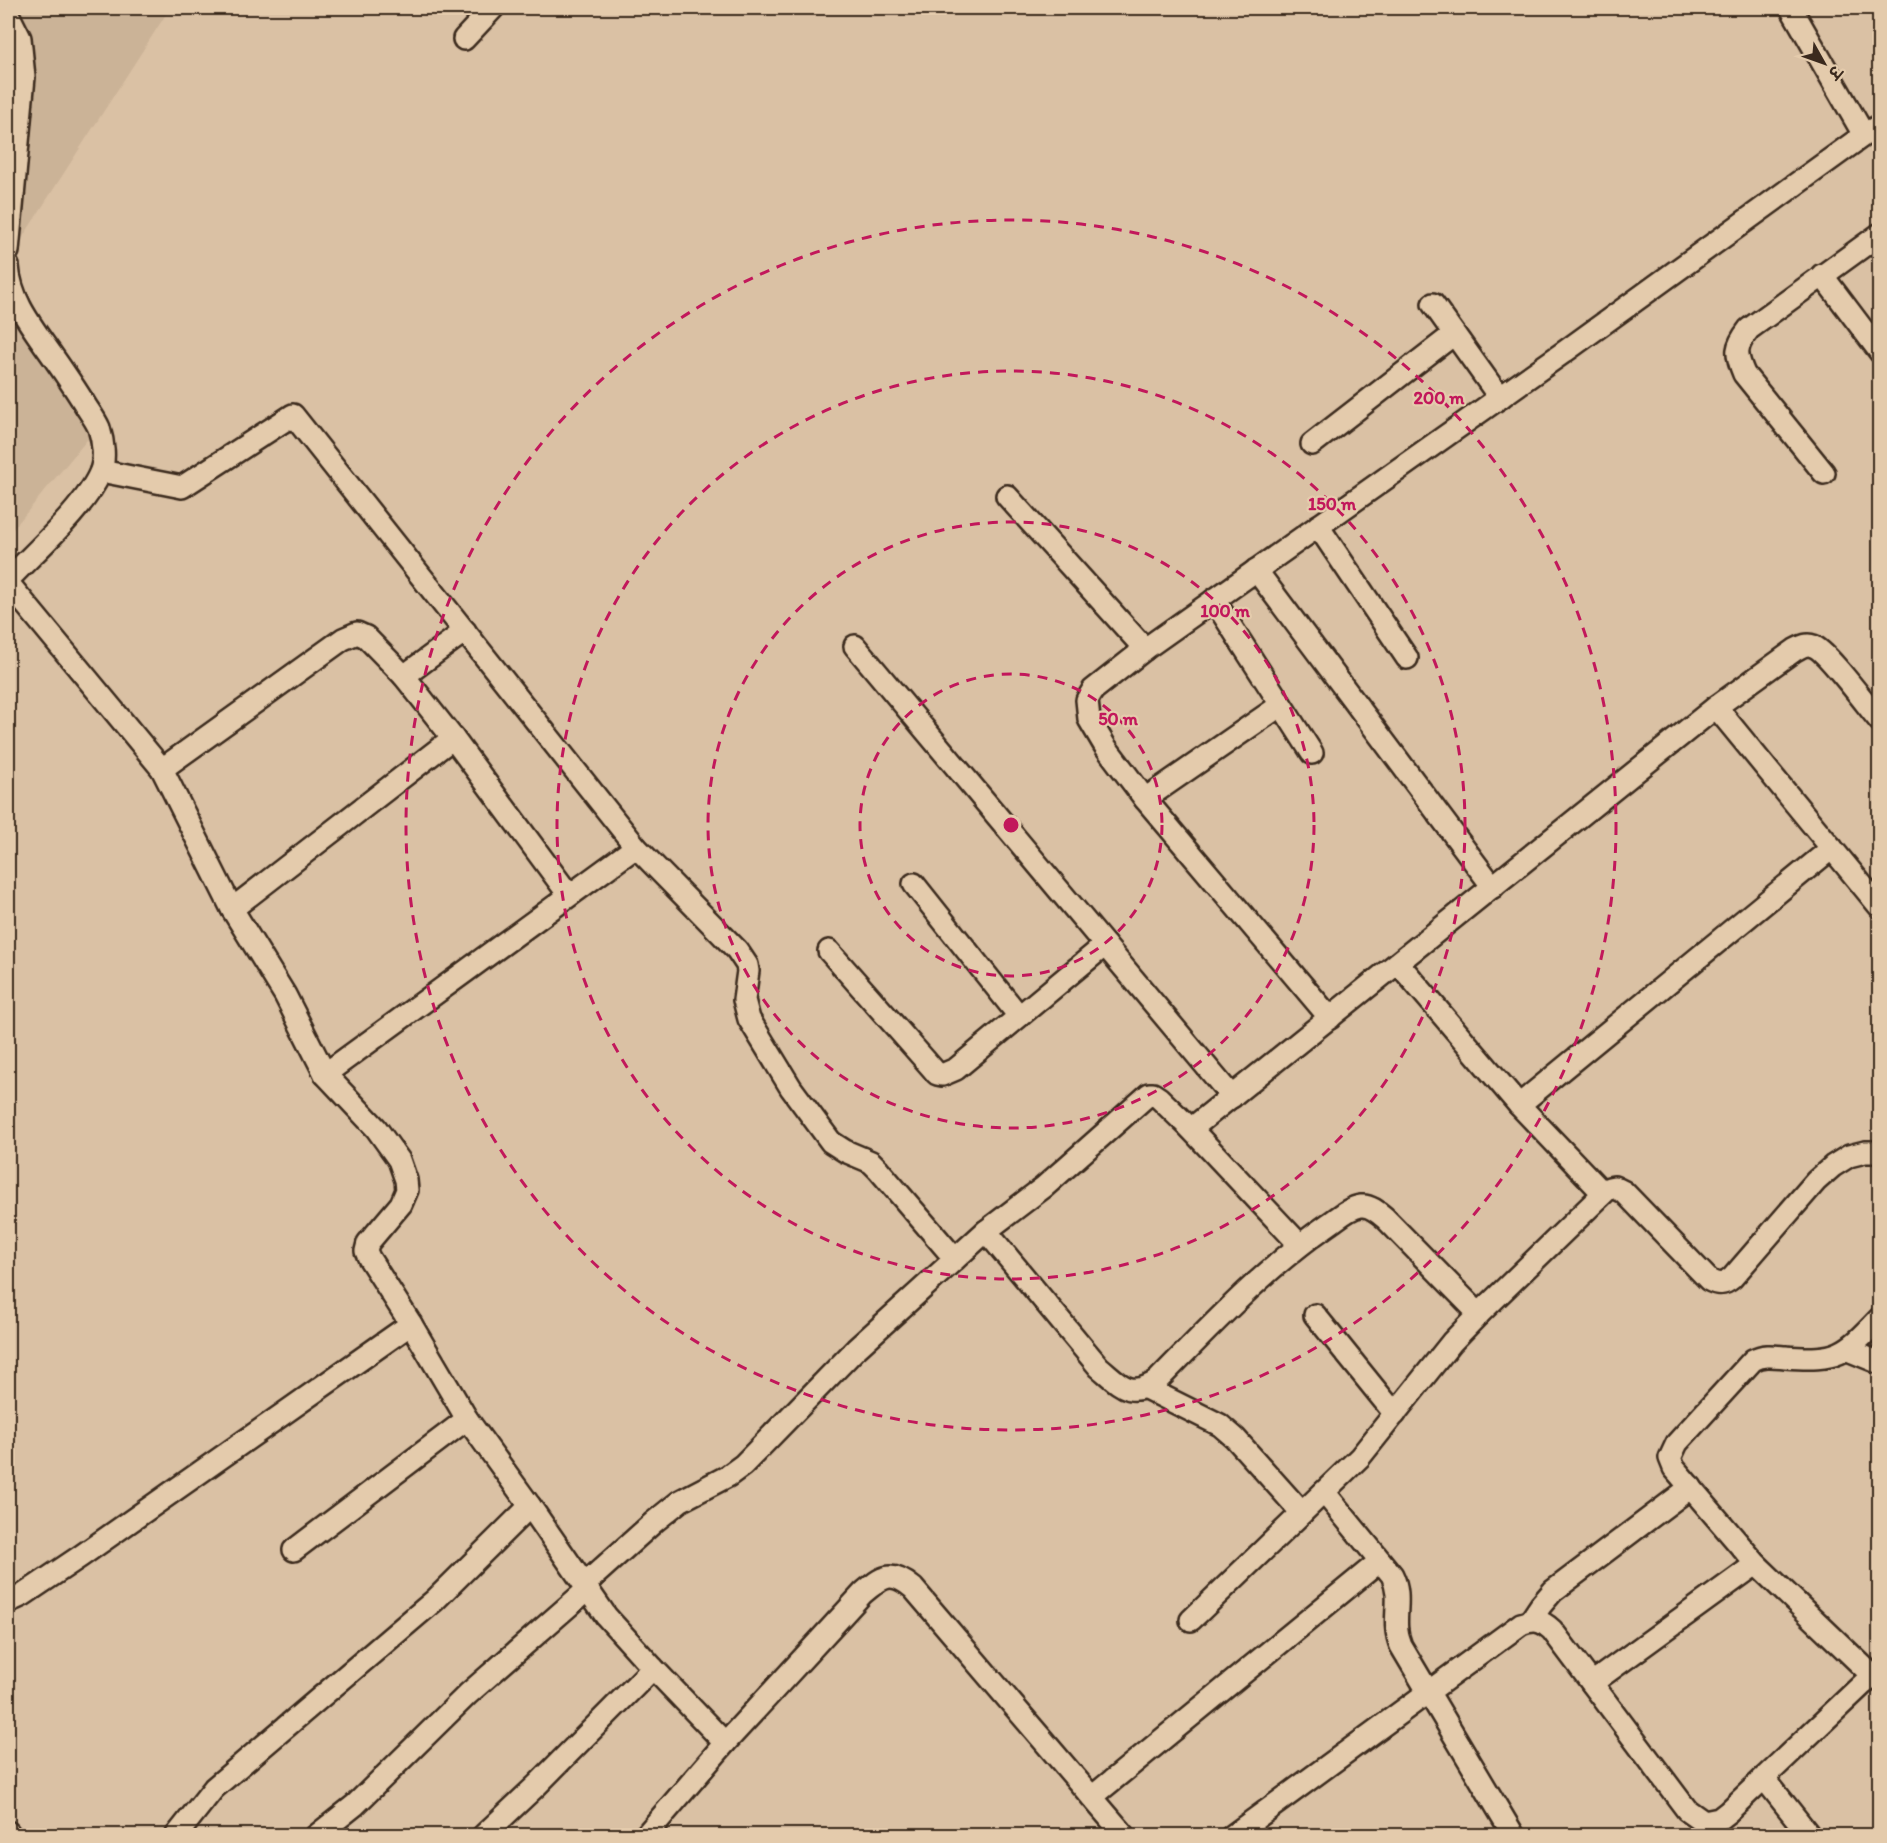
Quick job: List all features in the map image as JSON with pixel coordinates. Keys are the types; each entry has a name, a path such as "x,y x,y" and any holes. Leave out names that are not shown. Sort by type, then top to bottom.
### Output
{"street":[{"path":"464,39 493,8"},
{"path":"1330,1018 1145,799 1089,719 1087,700 1098,685 1145,649 1500,398 1872,130 1791,8"},
{"path":"8,14 20,38 24,77 8,249"},
{"path":"1824,473 1744,374 1738,361 1737,351 1740,340 1749,329 1880,234"},
{"path":"8,266 9,282 16,302 76,389 98,426 103,449 101,471 88,492 8,581 162,769 232,909 285,995 325,1074 376,1128 399,1160 407,1190 401,1204 368,1244 366,1251 466,1419 606,1616 725,1743"},
{"path":"1822,275 1880,352"},
{"path":"1433,304 1500,398"},
{"path":"1312,444 1454,334"},
{"path":"101,471 182,487 293,415 636,847 743,958 748,971 744,1000 749,1018 791,1088 831,1142 871,1162 955,1259"},
{"path":"1007,496 1145,649"},
{"path":"1318,526 1407,658"},
{"path":"1256,570 1493,887"},
{"path":"1214,600 1312,753"},
{"path":"404,676 465,631"},
{"path":"162,769 351,634 357,633 366,637 404,676 453,738 569,895"},
{"path":"1191,1129 1716,707 1795,650 1810,645 1823,653 1880,721"},
{"path":"855,646 1232,1097"},
{"path":"1145,799 1281,705"},
{"path":"1716,707 1880,907"},
{"path":"232,909 453,738"},
{"path":"325,1074 636,847"},
{"path":"1519,1105 1832,848"},
{"path":"914,884 1019,1016"},
{"path":"829,951 937,1074 942,1075 956,1069 1105,945"},
{"path":"1398,963 1519,1105 1603,1193"},
{"path":"316,1836 355,1805 468,1694 673,1506 743,1466 856,1349 986,1232 1044,1187 1149,1094 1159,1098 1191,1129 1300,1245"},
{"path":"1191,1620 1359,1457 1452,1342 1609,1188 1614,1187 1624,1192 1709,1280 1721,1284 1732,1278 1816,1181 1833,1166 1849,1156 1865,1152 1880,1152"},
{"path":"986,1232 1099,1367 1120,1384 1137,1391 1157,1381 1233,1303 1300,1245 1351,1210 1361,1206 1370,1207 1385,1218 1479,1314"},
{"path":"1315,1315 1395,1414"},
{"path":"1232,1836 1427,1691 1521,1624 1531,1620 1538,1620 1552,1630 1688,1810 1704,1822 1719,1819 1863,1684 1876,1676 1756,1564 1674,1468 1670,1454 1677,1443 1753,1360 1769,1355 1826,1358 1838,1355 1848,1350 1880,1318"},
{"path":"8,1602 23,1595 81,1556 411,1324"},
{"path":"1848,1350 1880,1363"},
{"path":"1146,1388 1220,1425 1235,1438 1302,1513"},
{"path":"294,1550 466,1419"},
{"path":"1531,1620 1553,1591 1691,1487"},
{"path":"1324,1492 1392,1575 1398,1591 1396,1635 1514,1836"},
{"path":"177,1836 214,1788 435,1600 530,1506"},
{"path":"1092,1797 1380,1561"},
{"path":"1592,1683 1756,1564"},
{"path":"645,1836 725,1743 863,1593 887,1576 903,1580 913,1588 1125,1836"},
{"path":"483,1836 653,1668"},
{"path":"1764,1778 1810,1836"},
{"path":"8,1832 11,1836"}],"shaded area":[{"path":"8,8 170,8 8,260"},
{"path":"8,312 101,423 8,535"}]}
